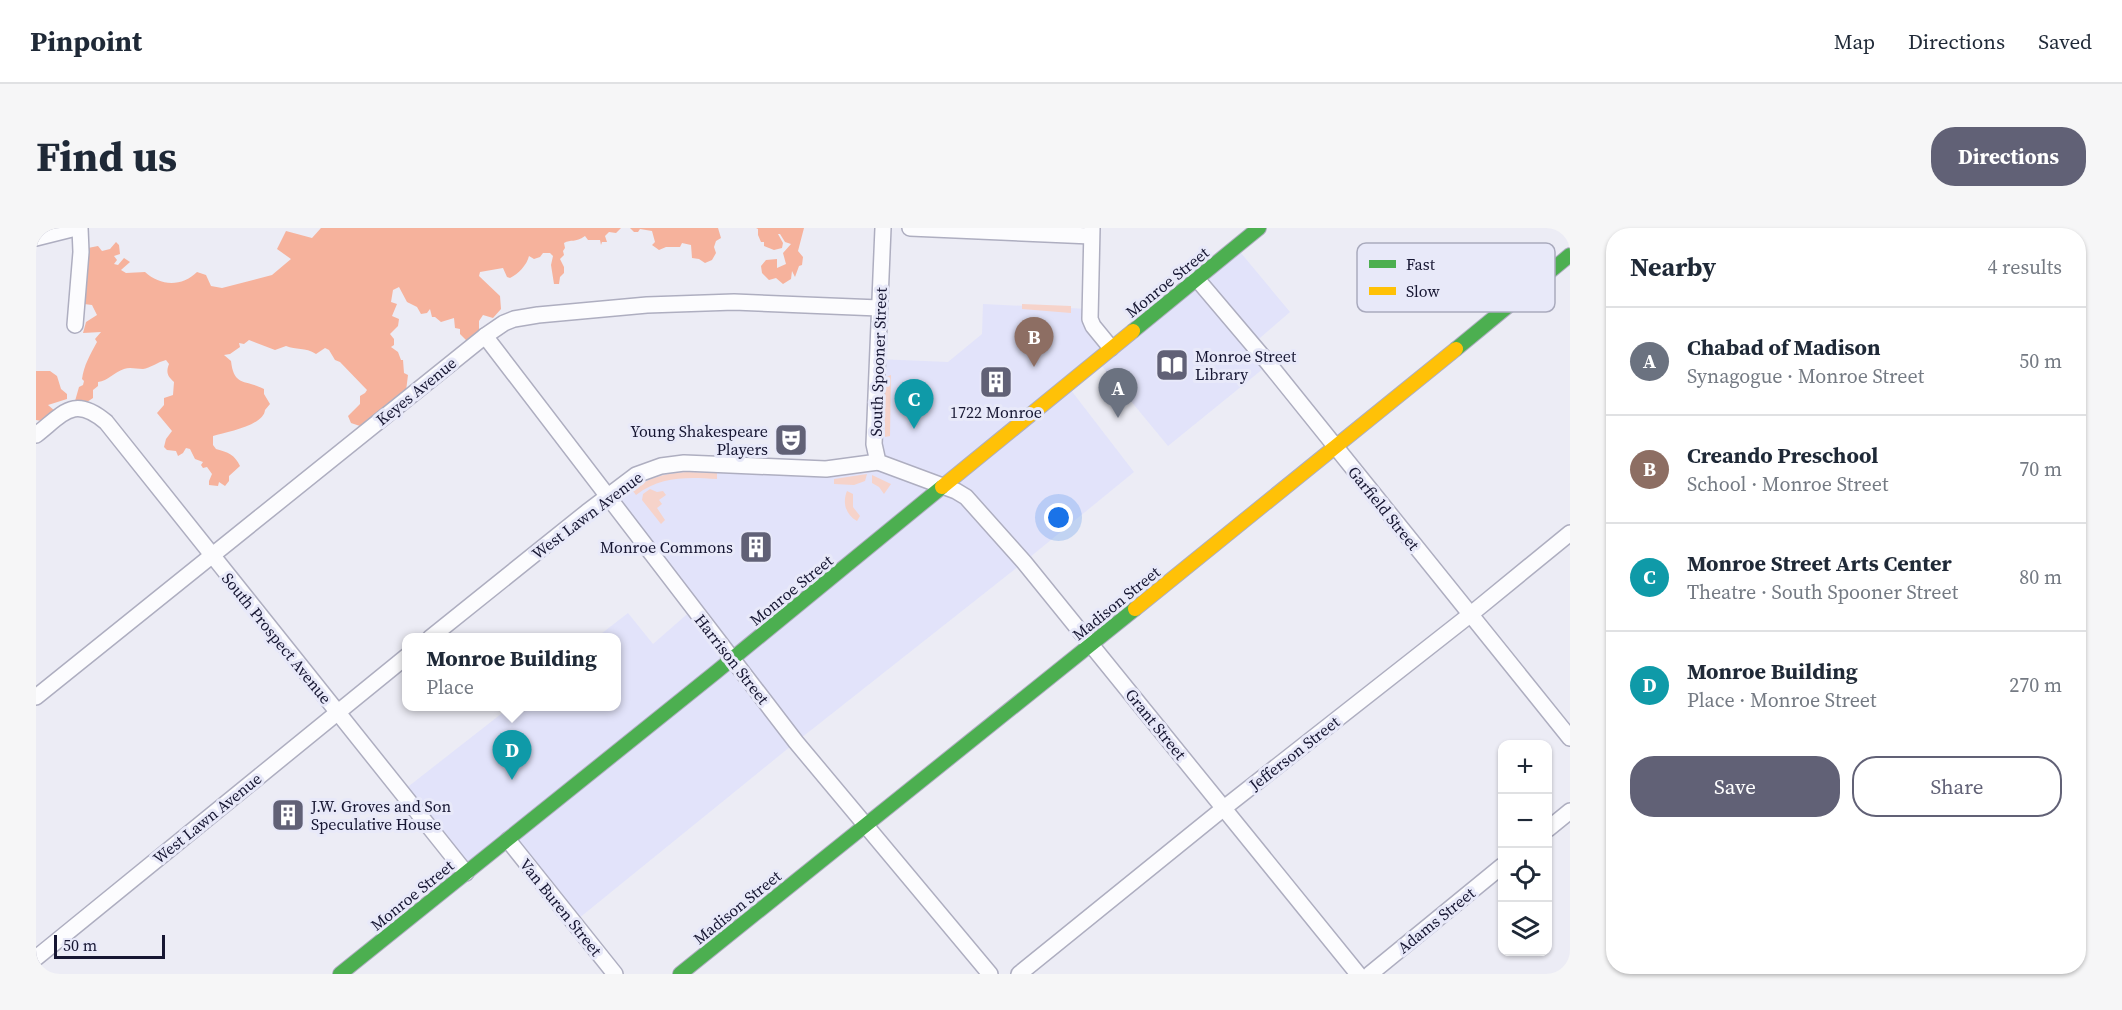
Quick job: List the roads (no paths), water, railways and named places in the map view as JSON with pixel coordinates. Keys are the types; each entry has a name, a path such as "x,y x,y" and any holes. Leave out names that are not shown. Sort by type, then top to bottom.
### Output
{"main road":[{"name":"Monroe Street","path":"340,974 732,659 1259,228"},
{"name":"Madison Street","path":"1555,267 1570,255"},
{"name":"Madison Street","path":"680,974 1336,448 1501,312"}],"street":[{"path":"36,238 78,228 81,252 75,325"},
{"name":"South Spooner Street","path":"878,462 874,444 883,228"},
{"path":"910,228 1091,232 1090,320 1111,348"},
{"name":"Garfield Street","path":"1197,279 1570,738"},
{"name":"Keyes Avenue","path":"36,698 504,323 538,315 647,305 734,302 879,308"},
{"name":"Harrison Street","path":"485,336 796,742 932,908 990,974"},
{"name":"South Prospect Avenue","path":"36,435 65,412 77,407 85,408 101,417 110,426 212,557 466,873"},
{"path":"878,462 943,486"},
{"name":"West Lawn Avenue","path":"436,633 636,475 655,467 672,464 826,470 878,462"},
{"name":"Grant Street","path":"943,486 966,497 1024,562 1358,974"},
{"name":"Jefferson Street","path":"1019,974 1570,533"},
{"name":"West Lawn Avenue","path":"36,958 402,660"},
{"path":"1552,826 1570,811"},
{"name":"Van Buren Street","path":"508,840 615,974"},
{"name":"Adams Street","path":"1370,974 1498,870"}],"place":[{"name":"Monroe Street Library","path":"1172,365"},
{"name":"Creando Preschool","path":"1034,367"},
{"name":"1722 Monroe","path":"996,382"},
{"name":"Chabad of Madison","path":"1118,418"},
{"name":"Monroe Street Arts Center","path":"914,429"},
{"name":"Young Shakespeare Players","path":"791,440"},
{"name":"Monroe Commons","path":"756,547"},
{"name":"Monroe Building","path":"512,780"},
{"name":"J.W. Groves and Son Speculative House","path":"288,815"}]}
